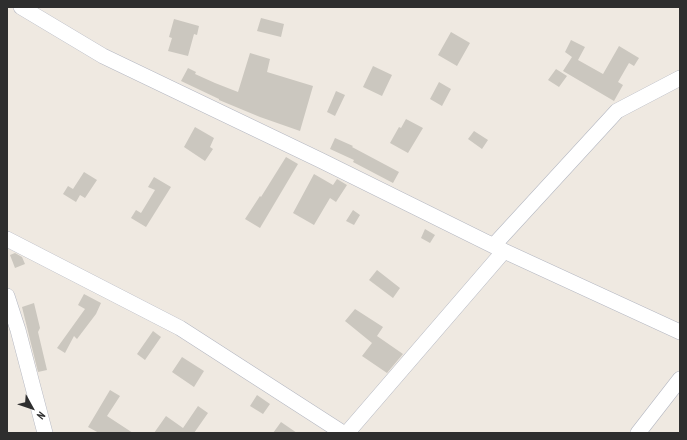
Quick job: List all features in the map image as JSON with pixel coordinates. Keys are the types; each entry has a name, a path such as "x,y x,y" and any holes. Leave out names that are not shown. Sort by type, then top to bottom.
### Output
{"street":[{"path":"21,7 103,56 313,156 499,248 680,332"},
{"path":"347,433 499,248 617,111 680,78"},
{"path":"7,239 180,328 343,433"},
{"path":"7,296 18,330 45,433"},
{"path":"638,433 680,379"}],"building":[{"path":"261,18 284,24 281,37 257,31"},
{"path":"174,19 199,26 197,35 194,34 188,56 168,51 172,38 169,37"},
{"path":"451,32 470,43 457,66 438,55"},
{"path":"571,40 585,47 578,60 603,74 619,46 639,58 634,66 629,63 618,82 623,85 614,101 563,71 572,57 565,52"},
{"path":"250,53 270,59 267,72 313,86 300,131 260,117 219,100 181,81 188,68 196,72 195,74 238,92"},
{"path":"373,66 392,75 382,96 363,87"},
{"path":"556,69 567,76 559,87 548,80"},
{"path":"439,82 451,89 442,106 430,99"},
{"path":"336,91 345,95 335,116 327,112"},
{"path":"406,119 423,128 408,153 390,143 399,127 401,128"},
{"path":"195,127 214,138 210,147 213,149 205,161 184,147"},
{"path":"474,131 488,140 482,149 468,139"},
{"path":"335,138 353,146 352,147 399,172 393,183 353,162 354,160 330,149"},
{"path":"286,157 298,164 260,228 245,219 260,196 261,197"},
{"path":"84,172 97,180 85,198 80,195 76,202 63,194 68,186 73,189"},
{"path":"314,174 333,185 337,179 347,185 336,202 330,198 314,225 293,213"},
{"path":"154,177 171,187 146,227 131,218 136,210 141,213 155,190 148,187"},
{"path":"353,210 360,215 354,225 346,221"},
{"path":"425,229 435,235 430,243 421,238"},
{"path":"15,253 22,257 25,264 15,268 10,255"},
{"path":"377,270 400,288 393,298 369,280"},
{"path":"84,294 101,303 96,314 77,339 74,336 65,353 57,348 85,309 78,305"},
{"path":"34,303 40,328 38,332 47,370 38,372 22,307"},
{"path":"355,309 383,327 377,336 403,354 387,373 362,356 372,343 345,321"},
{"path":"153,331 161,337 145,360 137,354"},
{"path":"182,357 204,371 194,387 172,372"},
{"path":"110,390 120,396 107,416 133,433 99,433 88,427"},
{"path":"257,395 270,404 263,414 250,406"},
{"path":"198,406 208,413 194,433 154,433 166,416 183,428"},
{"path":"281,422 297,433 273,433"}]}
